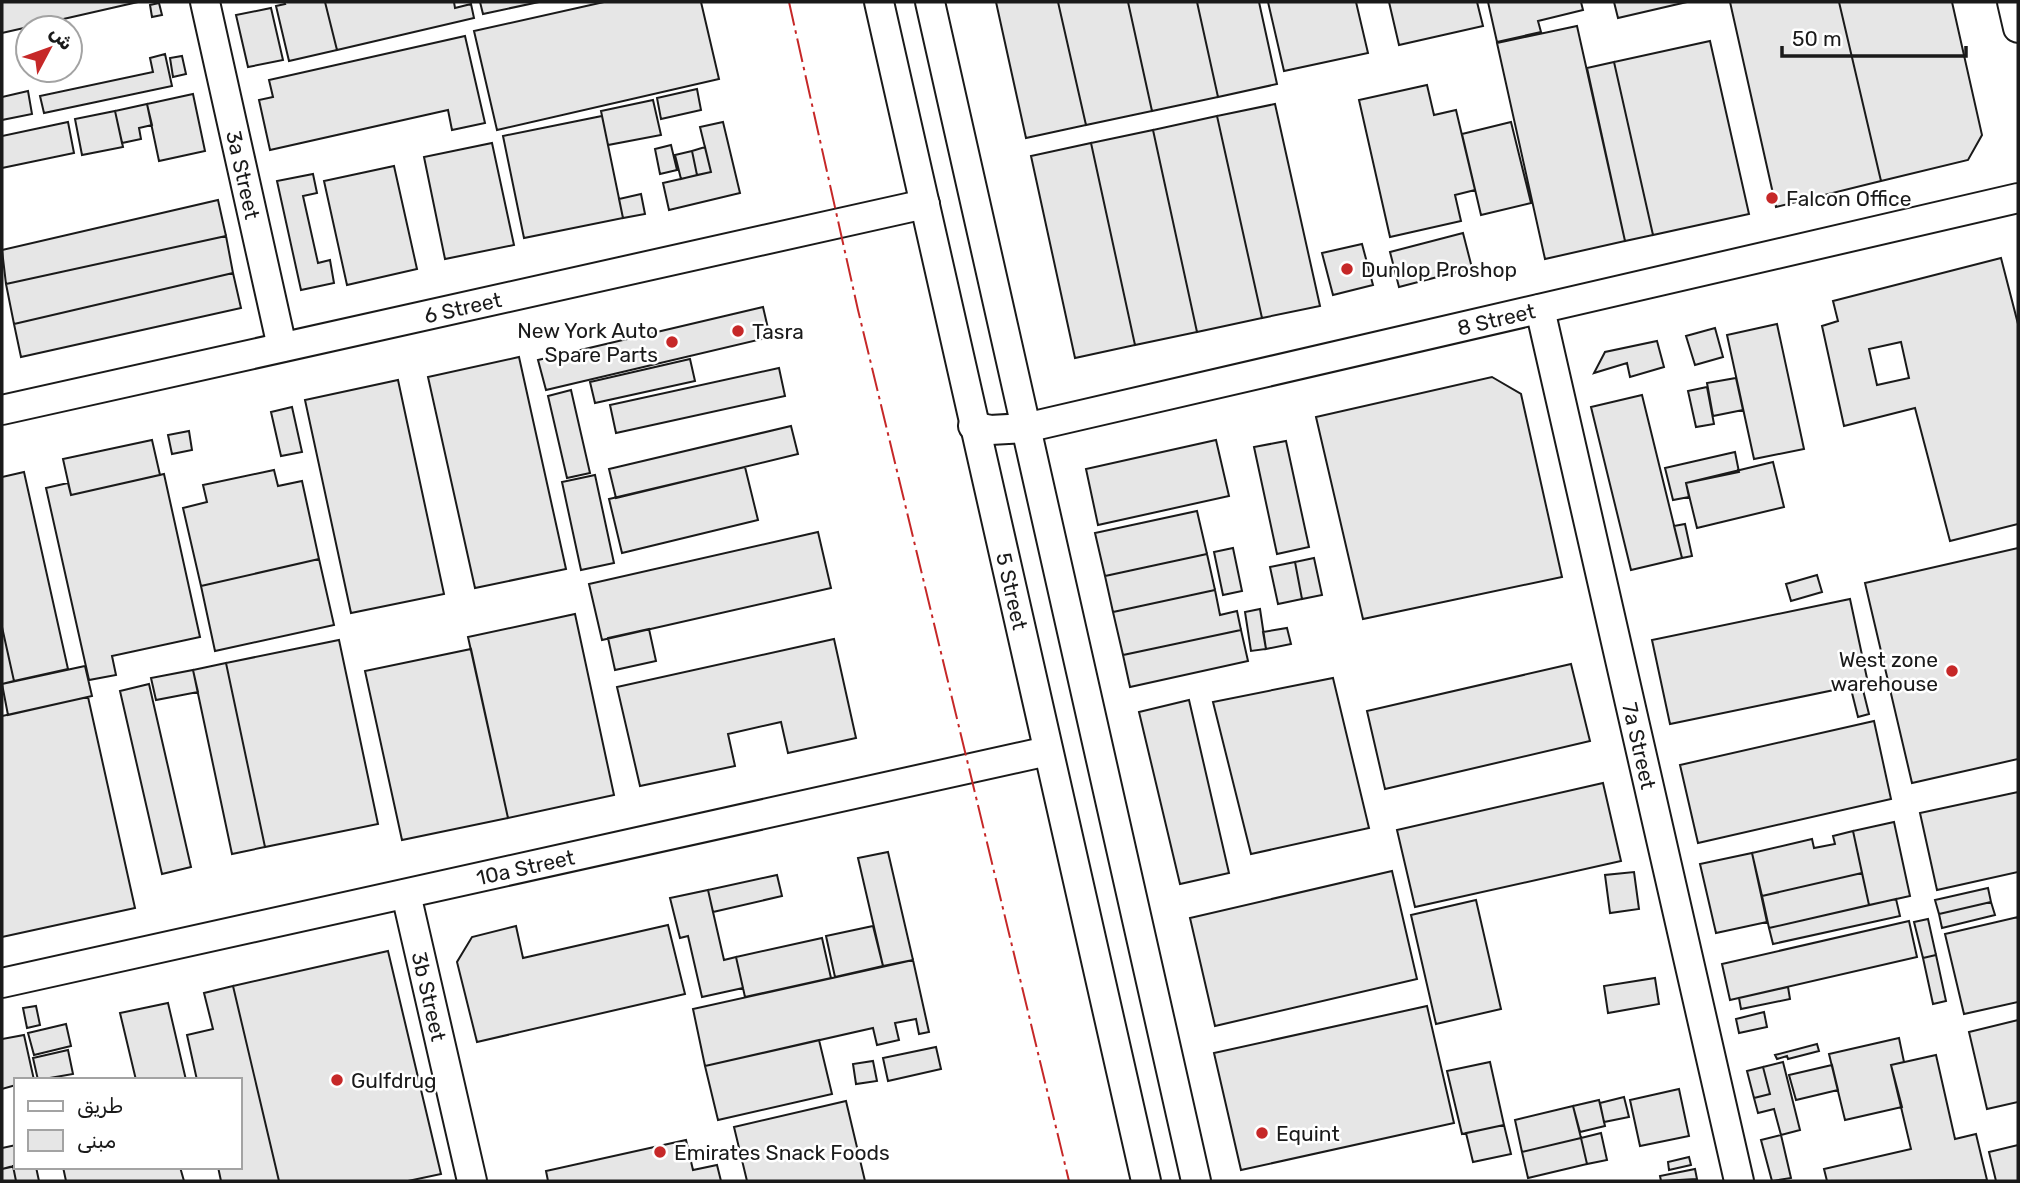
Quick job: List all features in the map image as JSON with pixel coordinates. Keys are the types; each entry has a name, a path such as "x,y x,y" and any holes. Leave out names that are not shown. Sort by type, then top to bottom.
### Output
{"street":[{"name":"3a Street","path":"205,2 282,347"},
{"name":"5 Street","path":"879,2 1146,1181"},
{"path":"930,2 1196,1181"},
{"path":"2012,2 2018,28"},
{"name":"8 Street","path":"973,426 990,430 1025,428 2018,198"},
{"name":"6 Street","path":"2,410 925,204"},
{"name":"7a Street","path":"1540,309 1739,1181"},
{"name":"10a Street","path":"2,983 1048,751"},
{"name":"3b Street","path":"406,894 472,1181"}],"building":[{"path":"2,2 138,2 84,14 14,14 14,30 2,33"},
{"path":"284,2 325,2 337,50 289,61 276,6 285,4"},
{"path":"325,2 454,2 455,8 471,4 474,18 337,50"},
{"path":"480,2 539,2 483,14"},
{"path":"604,2 701,2 719,79 497,130 474,31"},
{"path":"996,2 1058,2 1086,125 1026,138"},
{"path":"1058,2 1128,2 1152,111 1086,125"},
{"path":"1128,2 1197,2 1218,97 1152,111"},
{"path":"1197,2 1259,2 1277,84 1218,97"},
{"path":"1268,2 1356,2 1368,53 1284,71"},
{"path":"1389,2 1477,2 1483,26 1399,45"},
{"path":"1488,2 1581,2 1583,10 1538,21 1541,32 1497,42"},
{"path":"1614,2 1687,2 1618,18"},
{"path":"1730,2 1839,2 1881,181 1776,207"},
{"path":"1839,2 1952,2 1982,135 1968,160 1881,181"},
{"path":"159,3 162,15 152,17 150,5"},
{"path":"271,8 283,60 248,67 236,15"},
{"path":"1577,26 1625,241 1545,259 1497,43"},
{"path":"465,36 485,123 452,130 448,110 270,150 259,100 273,97 269,80"},
{"path":"1710,41 1749,214 1653,235 1614,62"},
{"path":"165,54 172,86 44,113 40,96 153,72 150,58"},
{"path":"182,56 186,74 173,77 170,58"},
{"path":"1614,62 1653,235 1625,241 1587,68"},
{"path":"1427,85 1434,115 1456,110 1475,190 1455,195 1461,221 1390,237 1359,100"},
{"path":"697,89 701,110 661,119 657,98"},
{"path":"28,91 32,114 2,120 2,97"},
{"path":"193,94 205,151 159,161 147,104"},
{"path":"653,100 661,135 608,145 601,111"},
{"path":"147,104 152,125 139,128 141,139 122,143 115,111"},
{"path":"1275,104 1320,306 1262,318 1217,116"},
{"path":"115,111 123,147 82,155 75,119"},
{"path":"602,116 623,218 524,238 503,136"},
{"path":"1217,116 1262,318 1197,332 1153,130"},
{"path":"68,122 74,153 2,168 2,136"},
{"path":"723,122 740,193 669,210 663,183 711,172 700,127"},
{"path":"1511,122 1531,203 1481,215 1462,134"},
{"path":"1153,130 1197,332 1135,345 1091,143"},
{"path":"492,143 514,245 445,259 424,157"},
{"path":"1091,143 1135,345 1075,358 1031,156"},
{"path":"671,145 677,170 660,174 655,149"},
{"path":"705,147 711,172 697,175 692,151"},
{"path":"692,151 697,175 681,179 675,155"},
{"path":"394,166 417,269 347,285 324,181"},
{"path":"313,174 317,193 303,196 318,263 330,260 334,283 301,290 277,181"},
{"path":"641,194 645,214 623,218 619,199"},
{"path":"218,200 226,236 6,284 2,250"},
{"path":"1463,233 1472,268 1399,287 1390,252"},
{"path":"226,236 233,273 14,324 6,284"},
{"name":"Dunlop Proshop","path":"1362,244 1373,285 1333,295 1322,253"},
{"path":"2001,258 2018,324 2018,524 1950,541 1915,408 1844,426 1822,326 1838,321 1833,301","holes":["1901,342 1909,378 1877,385 1869,349"]},
{"path":"233,273 241,308 21,357 14,324"},
{"path":"763,307 770,337 546,390 538,360"},
{"path":"1777,324 1804,449 1754,459 1727,335"},
{"path":"1715,328 1723,357 1695,365 1686,336"},
{"path":"1657,341 1664,367 1630,377 1627,363 1594,373 1605,352"},
{"path":"519,357 566,569 475,588 428,377"},
{"path":"690,359 695,381 595,403 590,382"},
{"path":"779,368 785,396 616,433 610,405"},
{"path":"1492,377 1521,394 1562,577 1363,619 1316,417"},
{"path":"1736,378 1743,410 1713,416 1707,383"},
{"path":"398,380 444,594 351,613 305,400"},
{"path":"1707,387 1714,424 1696,427 1688,391"},
{"path":"571,390 590,473 567,478 548,396"},
{"path":"1642,395 1682,558 1631,570 1591,407"},
{"path":"292,407 302,452 281,456 271,412"},
{"path":"791,426 798,454 616,498 609,469"},
{"path":"189,431 192,450 172,454 168,435"},
{"path":"152,440 160,475 71,495 63,459"},
{"path":"1216,440 1229,496 1098,525 1086,469"},
{"path":"1286,441 1309,547 1277,554 1254,447"},
{"path":"1735,452 1739,472 1686,483 1689,497 1673,500 1665,468"},
{"path":"1773,462 1784,507 1697,528 1686,483"},
{"path":"745,467 758,520 622,553 609,499"},
{"path":"274,470 278,486 302,481 319,559 201,586 183,508 207,502 203,485"},
{"path":"24,472 68,669 14,681 2,627 2,477"},
{"path":"164,474 200,637 112,656 116,675 89,680 46,488 68,483 71,495"},
{"path":"595,475 614,563 581,570 562,482"},
{"path":"1197,511 1207,554 1105,576 1095,533"},
{"path":"1685,524 1692,556 1682,558 1674,526"},
{"path":"818,532 831,588 602,640 589,584"},
{"path":"1233,548 1242,591 1223,595 1214,552"},
{"name":"West zone warehouse","path":"2018,548 2018,759 1912,783 1865,583"},
{"path":"1207,554 1215,590 1113,612 1105,576"},
{"path":"1314,558 1322,595 1302,599 1295,562"},
{"path":"319,559 334,625 215,651 201,586"},
{"path":"1295,562 1302,599 1278,604 1270,567"},
{"path":"1817,575 1822,592 1791,601 1786,584"},
{"path":"1215,590 1220,615 1237,611 1241,630 1123,655 1113,612"},
{"path":"1850,599 1868,683 1670,724 1652,640"},
{"path":"1260,609 1266,649 1251,651 1245,612"},
{"path":"575,614 614,795 508,818 468,637"},
{"path":"2,627 14,681 2,684"},
{"path":"1287,628 1291,644 1266,649 1263,632"},
{"path":"649,629 656,661 615,670 608,638"},
{"path":"1241,630 1248,661 1130,687 1123,655"},
{"path":"834,639 856,738 788,753 781,722 728,734 735,766 640,786 617,687"},
{"path":"339,640 378,824 265,847 226,663"},
{"path":"471,649 508,818 402,840 365,671"},
{"path":"226,663 265,847 232,854 193,670"},
{"path":"1571,664 1590,741 1385,789 1367,711"},
{"path":"85,666 92,696 8,715 2,684"},
{"path":"193,670 198,692 156,700 151,678"},
{"path":"1333,678 1369,828 1251,854 1213,702"},
{"path":"149,684 191,867 162,874 120,691"},
{"path":"1862,686 1869,714 1858,717 1851,689"},
{"path":"88,697 135,908 2,937 2,716"},
{"path":"1189,700 1229,873 1180,884 1139,712"},
{"path":"1874,721 1891,799 1698,843 1680,765"},
{"path":"1603,783 1621,861 1415,907 1397,830"},
{"path":"2018,792 2018,872 1937,890 1920,813"},
{"path":"1894,822 1910,896 1869,905 1853,831"},
{"path":"1853,831 1862,873 1762,896 1752,853 1812,839 1814,848 1835,844 1833,836"},
{"path":"888,852 913,960 883,966 858,858"},
{"path":"1752,853 1767,922 1716,933 1700,864"},
{"path":"1392,871 1417,979 1215,1026 1190,918"},
{"path":"1634,872 1639,909 1610,913 1605,875"},
{"path":"1862,873 1869,905 1769,928 1762,896"},
{"path":"777,875 782,896 713,912 708,890"},
{"path":"1988,888 1991,902 1939,914 1935,900"},
{"path":"708,890 724,960 736,957 743,988 702,997 688,936 680,938 670,898"},
{"path":"1896,899 1900,916 1773,944 1769,928"},
{"path":"1476,900 1501,1009 1436,1024 1411,915"},
{"path":"1991,902 1995,915 1942,928 1939,914"},
{"path":"2018,917 2018,1002 1964,1014 1945,934"},
{"path":"1928,919 1936,955 1923,958 1914,922"},
{"path":"1909,921 1917,957 1730,1000 1722,964"},
{"path":"668,925 685,994 477,1042 457,962 472,937 516,926 523,958"},
{"path":"873,926 883,966 835,977 826,936"},
{"path":"822,938 831,978 745,997 736,957"},
{"name":"Gulfdrug","path":"388,951 441,1174 408,1181 279,1181 233,986"},
{"path":"1936,955 1946,1001 1933,1004 1923,958"},
{"path":"913,960 929,1032 919,1034 916,1019 895,1023 899,1040 877,1045 873,1028 705,1066 693,1009"},
{"path":"1655,978 1659,1004 1608,1013 1604,986"},
{"path":"233,986 279,1181 221,1181 218,1169 242,1169 242,1078 197,1078 187,1035 213,1029 204,993"},
{"path":"1788,987 1790,999 1741,1009 1739,998"},
{"path":"168,1003 186,1078 136,1078 120,1013"},
{"path":"36,1006 40,1025 27,1028 23,1008"},
{"path":"1427,1006 1454,1123 1241,1170 1214,1053"},
{"path":"1764,1012 1767,1027 1739,1033 1736,1019"},
{"path":"2018,1020 2018,1102 1987,1109 1969,1032"},
{"path":"66,1024 71,1046 34,1055 28,1033"},
{"path":"24,1035 34,1078 14,1078 14,1086 2,1089 2,1039"},
{"path":"1899,1038 1904,1062 1891,1065 1902,1107 1845,1120 1829,1054"},
{"path":"819,1040 832,1094 718,1120 705,1066"},
{"path":"1817,1044 1819,1051 1788,1059 1787,1056 1777,1059 1775,1055"},
{"path":"936,1047 941,1069 888,1081 883,1058"},
{"path":"68,1050 73,1074 38,1078 33,1058"},
{"path":"1936,1055 1955,1139 1976,1134 1987,1180 1827,1181 1824,1169 1911,1149 1891,1065"},
{"path":"873,1061 877,1081 856,1084 853,1064"},
{"path":"1490,1062 1504,1125 1462,1134 1447,1071"},
{"path":"1783,1062 1800,1130 1781,1135 1774,1109 1758,1113 1754,1098 1770,1094 1763,1067"},
{"path":"1832,1065 1838,1090 1796,1100 1789,1075"},
{"path":"1763,1067 1770,1094 1754,1098 1747,1071"},
{"path":"1679,1089 1689,1136 1640,1146 1630,1100"},
{"path":"1624,1097 1629,1117 1604,1122 1600,1103"},
{"path":"1599,1100 1605,1126 1580,1132 1573,1106"},
{"path":"846,1101 865,1181 747,1181 734,1127"},
{"path":"1573,1106 1581,1138 1522,1152 1515,1120"},
{"path":"1504,1125 1511,1154 1473,1162 1466,1133"},
{"path":"1601,1133 1607,1160 1587,1164 1581,1138"},
{"path":"1781,1135 1791,1178 1772,1181 1761,1140"},
{"path":"1581,1138 1587,1164 1528,1178 1522,1152"},
{"name":"Emirates Snack Foods","path":"686,1140 693,1170 717,1165 721,1181 548,1181 546,1171"},
{"path":"14,1145 14,1166 2,1169 2,1148"},
{"path":"2018,1145 2018,1181 1996,1181 1989,1152"},
{"path":"1689,1157 1691,1165 1669,1170 1668,1162"},
{"path":"13,1166 14,1169 36,1169 39,1181 16,1181"},
{"path":"13,1166 16,1181 2,1181 2,1169"},
{"path":"63,1169 181,1169 184,1181 66,1181"},
{"path":"1695,1169 1697,1179 1661,1181 1660,1176"}],"power":[{"path":"789,2 858,310 1069,1181"}],"place":[{"name":"Falcon Office","path":"1772,198"},
{"name":"Dunlop Proshop","path":"1347,269"},
{"name":"Tasra","path":"738,331"},
{"name":"New York Auto Spare Parts","path":"672,342"},
{"name":"West zone warehouse","path":"1952,671"},
{"name":"Gulfdrug","path":"337,1080"},
{"name":"Equint","path":"1262,1133"},
{"name":"Emirates Snack Foods","path":"660,1152"}]}
